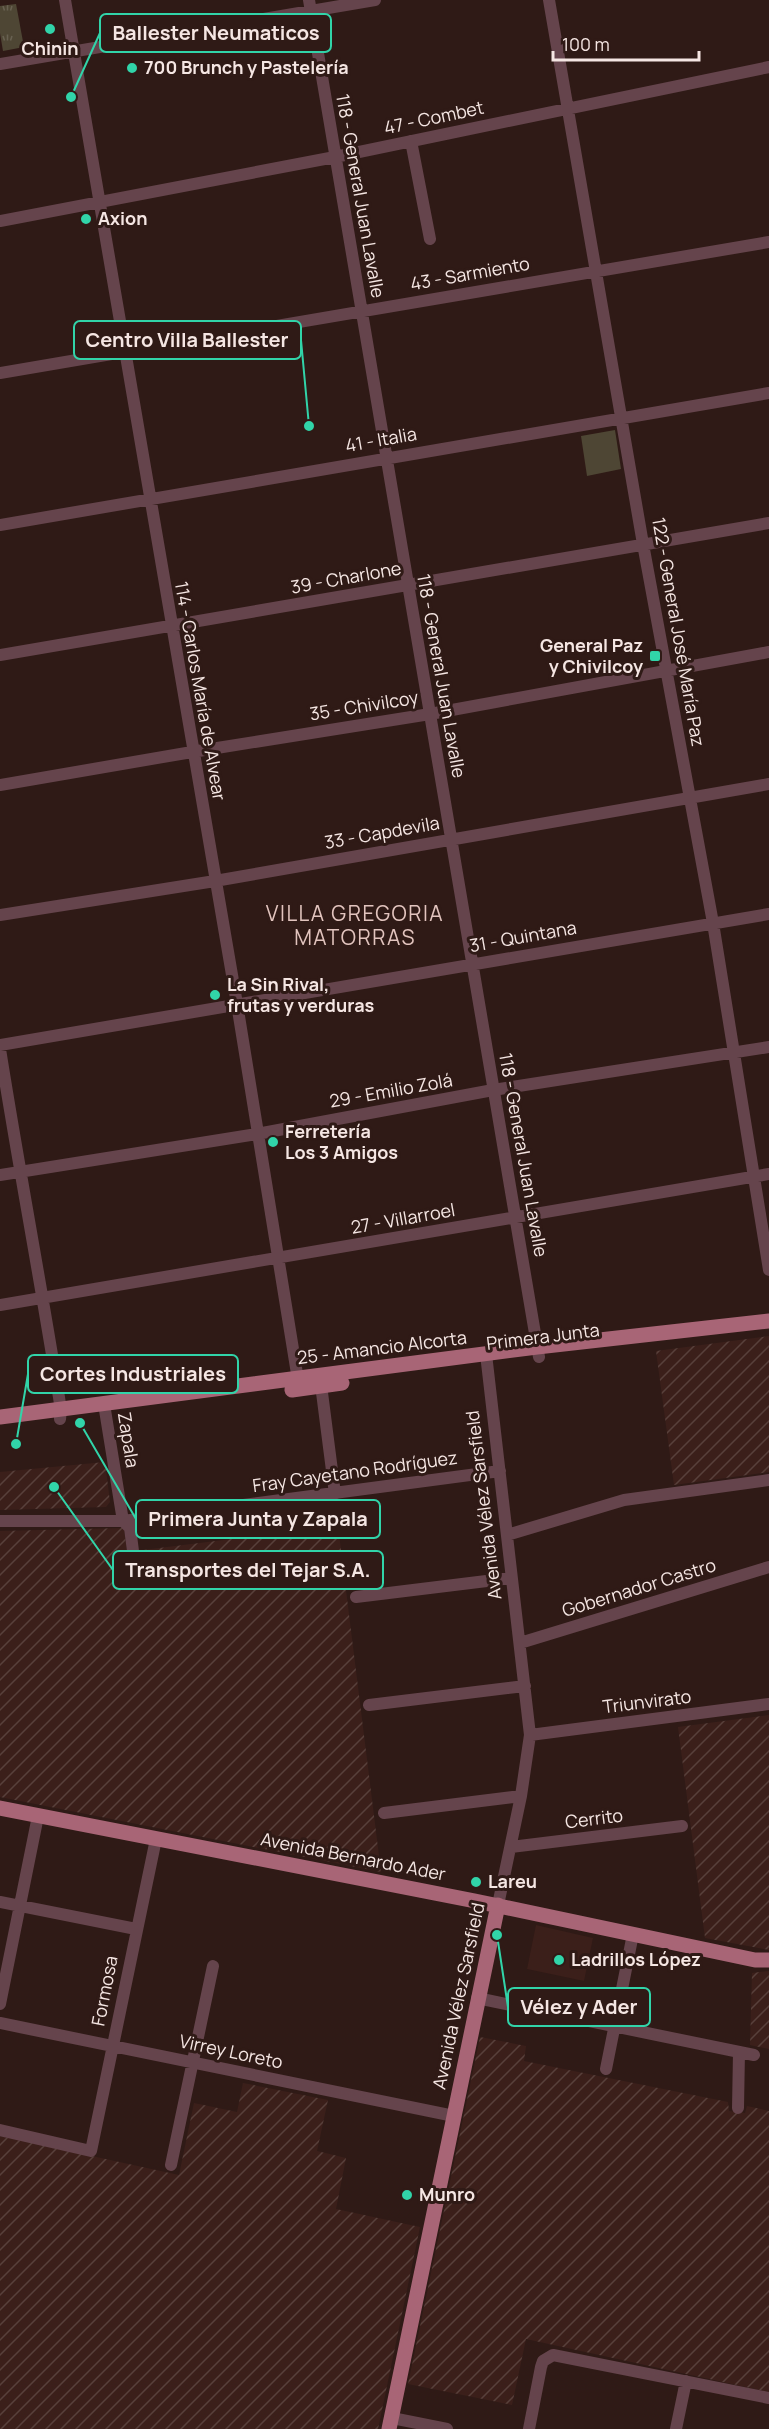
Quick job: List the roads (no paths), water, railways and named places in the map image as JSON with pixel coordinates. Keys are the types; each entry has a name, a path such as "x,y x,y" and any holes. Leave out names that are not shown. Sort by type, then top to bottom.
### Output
{"main road":[{"path":"538,1352 769,1321"},
{"name":"Primera Junta","path":"0,1425 61,1414 487,1358 769,1331"},
{"path":"0,1417 61,1414"},
{"name":"Avenida Bernardo Ader","path":"0,1808 498,1905 756,1960 769,1960"},
{"name":"Avenida Vélez Sarsfield","path":"391,2423 498,1905"}],"street":[{"name":"114 - Carlos María de Alvear","path":"65,0 192,752 237,1004 299,1383"},
{"path":"0,64 310,5 375,0"},
{"name":"122 - General José María Paz","path":"549,0 643,544 713,923 769,1270"},
{"name":"118 - General Juan Lavalle","path":"310,5 538,1352"},
{"name":"47 - Combet","path":"0,221 335,157 769,67"},
{"path":"411,141 430,239"},
{"name":"43 - Sarmiento","path":"0,373 769,242"},
{"name":"41 - Italia","path":"0,525 769,393"},
{"name":"39 - Charlone","path":"0,655 769,523"},
{"name":"35 - Chivilcoy","path":"0,785 430,714 769,652"},
{"name":"33 - Capdevila","path":"0,915 215,881 769,784"},
{"name":"31 - Quintana","path":"0,1047 237,1004 769,914"},
{"path":"0,1047 19,1171 44,1298 61,1414"},
{"name":"29 - Emilio Zolá","path":"0,1175 257,1134 493,1090 769,1047"},
{"name":"27 - Villarroel","path":"0,1305 769,1174"},
{"name":"Avenida Vélez Sarsfield","path":"487,1358 530,1735 521,1796 498,1905"},
{"path":"320,1381 335,1494"},
{"name":"Zapala","path":"105,1409 123,1521 130,1528 133,1551"},
{"name":"Fray Cayetano Rodríguez","path":"0,1521 123,1521 500,1471"},
{"path":"507,1535 624,1500 769,1480"},
{"name":"Gobernador Castro","path":"520,1643 769,1567"},
{"path":"356,1597 512,1578"},
{"path":"369,1705 525,1686"},
{"name":"Triunvirato","path":"530,1735 769,1704"},
{"path":"384,1813 521,1796"},
{"path":"0,2004 38,1816"},
{"name":"Cerrito","path":"511,1847 682,1826"},
{"name":"Formosa","path":"0,2130 92,2151 156,1839"},
{"path":"0,1902 136,1929"},
{"path":"606,2069 633,1934"},
{"path":"171,2165 213,1966"},
{"path":"477,1998 754,2055"},
{"name":"Virrey Loreto","path":"0,2023 454,2116"},
{"path":"738,2108 739,2052"},
{"path":"529,2429 541,2367 548,2357 560,2356 769,2398"},
{"path":"676,2429 686,2381"},
{"path":"391,2423 447,2429"}],"place":[{"name":"Chinin","path":"50,29"},
{"name":"700 Brunch y Pastelería","path":"132,68"},
{"name":"Ballester Neumaticos","path":"71,97"},
{"name":"Axion","path":"86,219"},
{"name":"Centro Villa Ballester","path":"309,426"},
{"name":"General Paz y Chivilcoy","path":"655,656"},
{"name":"La Sin Rival, frutas y verduras","path":"215,995"},
{"name":"Ferretería Los 3 Amigos","path":"273,1142"},
{"name":"Primera Junta y Zapala","path":"80,1423"},
{"name":"Cortes Industriales","path":"16,1444"},
{"name":"Transportes del Tejar S.A.","path":"54,1487"},
{"name":"Lareu","path":"476,1882"},
{"name":"Vélez y Ader","path":"497,1935"},
{"name":"Ladrillos López","path":"559,1960"},
{"name":"Munro","path":"407,2195"}],"district":[{"name":"VILLA GREGORIA MATORRAS","path":"355,926"}]}
